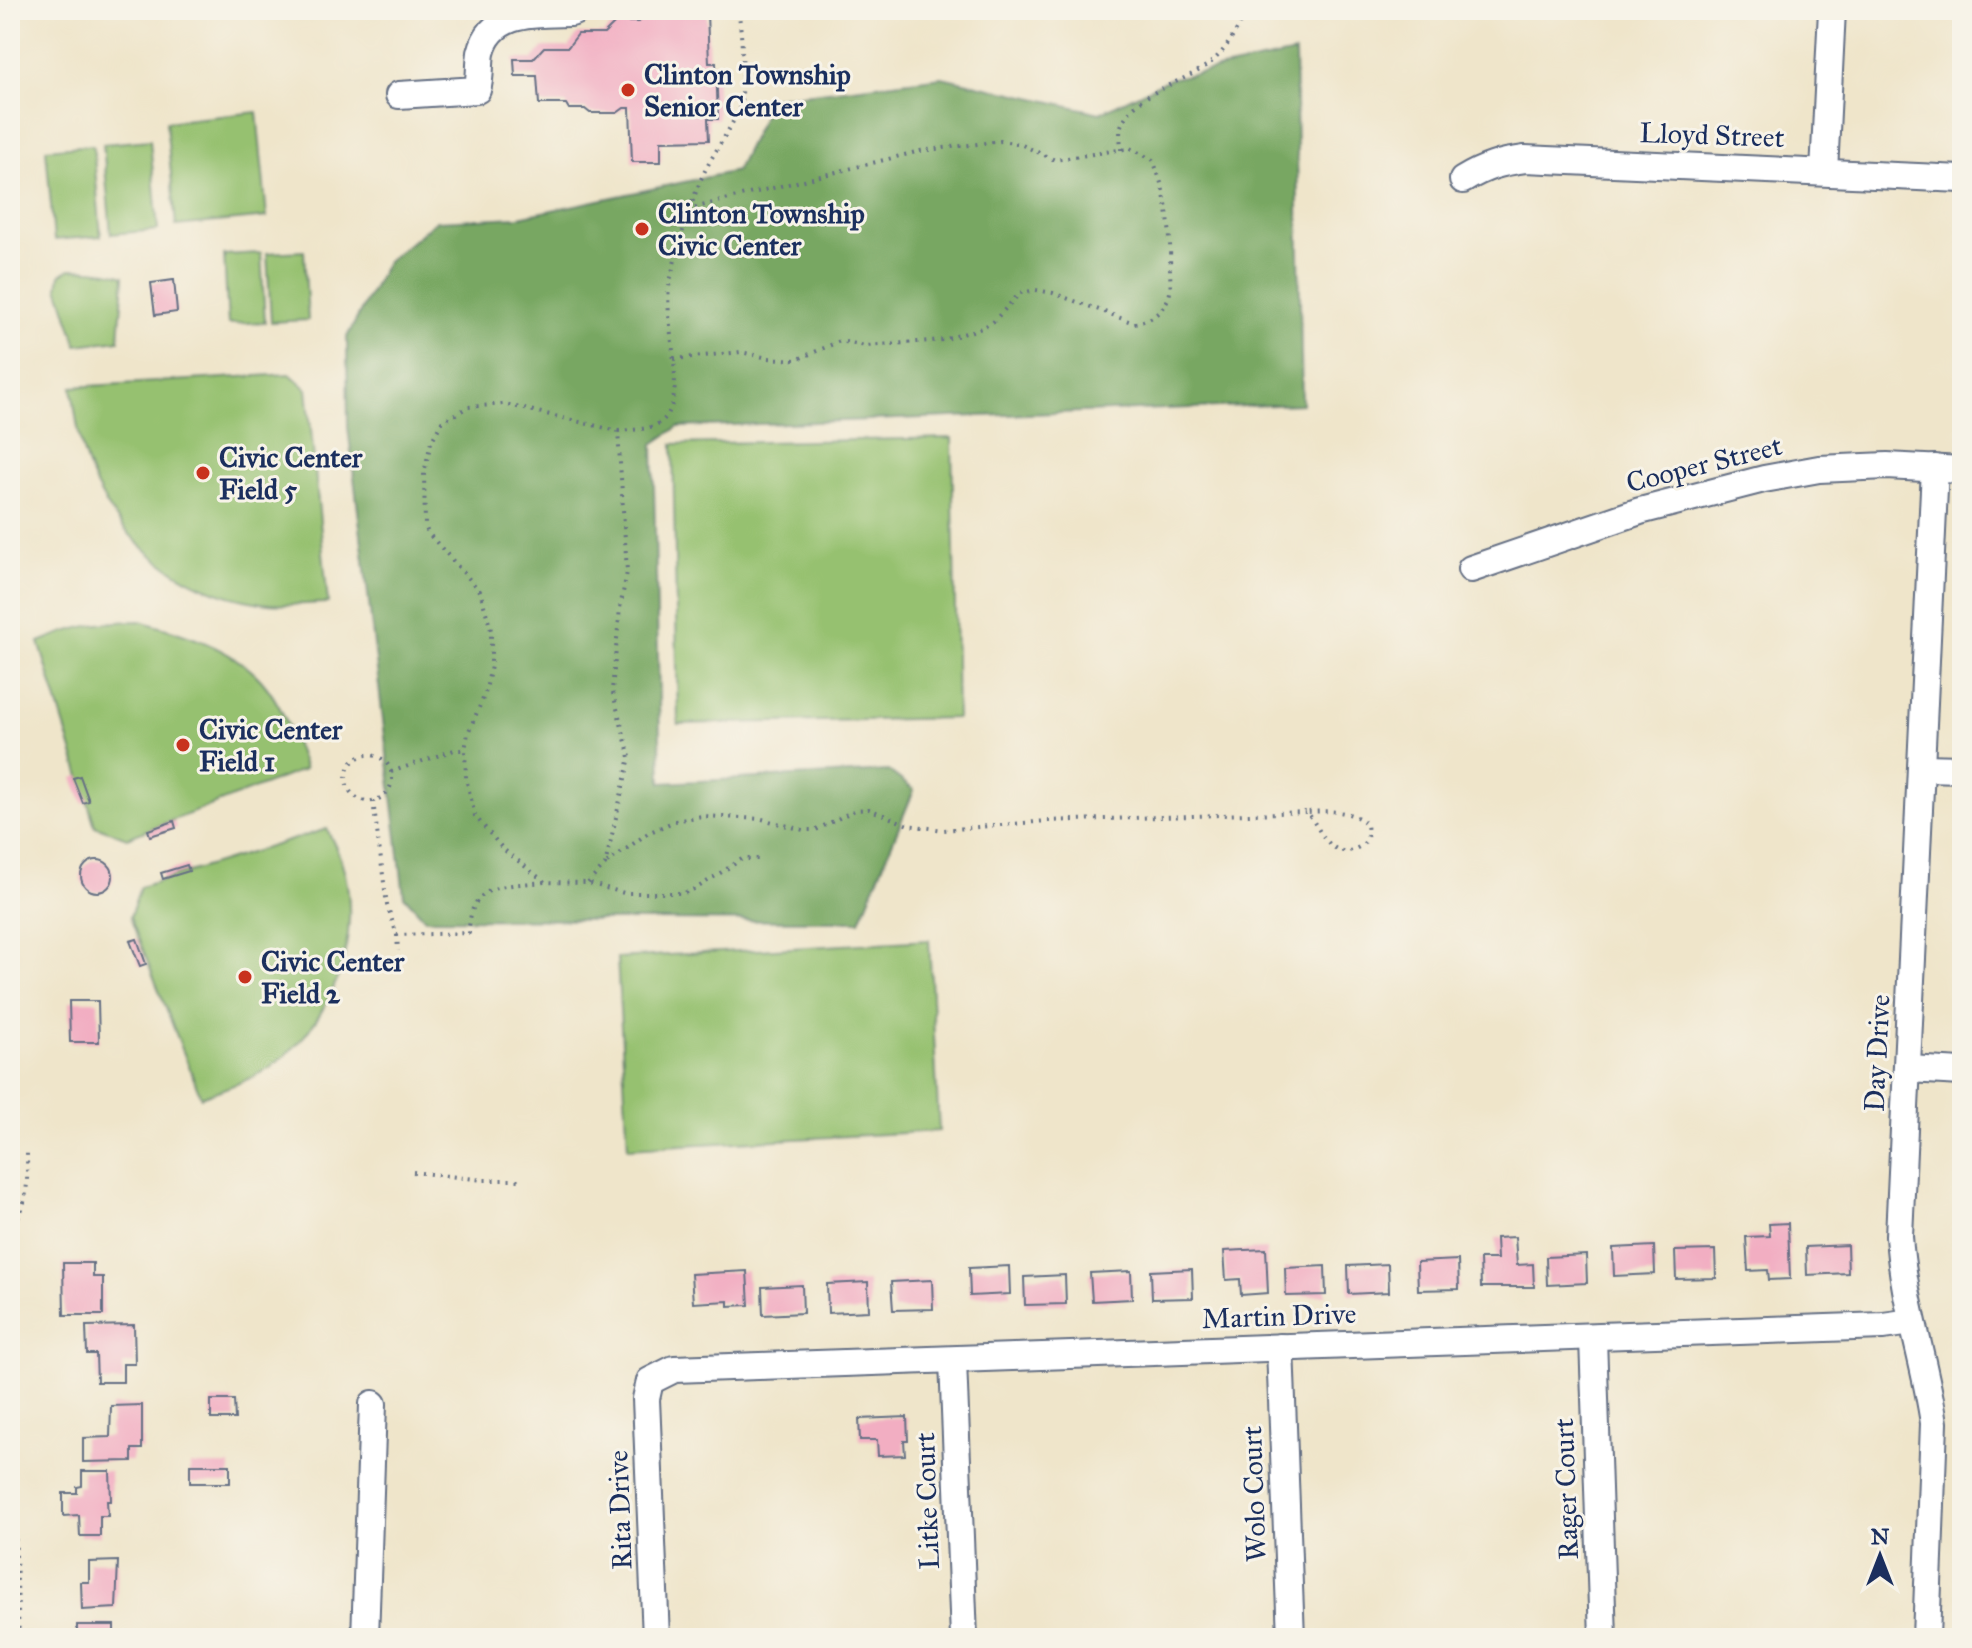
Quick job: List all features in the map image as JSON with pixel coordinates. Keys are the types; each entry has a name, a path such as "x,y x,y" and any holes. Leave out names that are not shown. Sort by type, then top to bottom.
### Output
{"street":[{"path":"399,95 477,90 481,79 482,52 495,27 514,13 571,13 578,10"},
{"path":"1824,172 1832,10"},
{"name":"Lloyd Street","path":"1463,180 1499,162 1525,159 1962,179"},
{"name":"Day Drive","path":"1926,1638 1934,1423 1930,1391 1901,1266 1899,1236 1935,468"},
{"name":"Cooper Street","path":"1471,569 1640,511 1764,479 1819,469 1962,470"},
{"path":"1923,768 1962,769"},
{"path":"1909,1069 1962,1072"},
{"name":"Martin Drive","path":"650,1381 674,1369 1593,1338 1883,1326 1912,1322"},
{"name":"Rager Court","path":"1593,1338 1603,1638"},
{"name":"Wolo Court","path":"1280,1347 1291,1638"},
{"name":"Litke Court","path":"953,1361 964,1638"},
{"name":"Rita Drive","path":"650,1381 646,1399 656,1638"},
{"path":"365,1638 373,1404"}],"path":[{"path":"545,882 503,849 475,816 466,778 465,750 468,733 485,694 491,666 491,630 480,591 434,541 425,526 424,473 431,442 442,422 468,407 504,404 618,431 651,428 669,413 674,359 669,324 669,285 689,209 703,174 741,104 738,10"},
{"path":"1121,150 1121,127 1137,102 1180,82 1215,59 1237,32 1245,10"},
{"path":"674,359 741,352 796,360 840,341 866,346 943,340 982,328 993,322 1020,293 1036,290 1053,293 1134,323 1146,321 1159,313 1169,297 1171,227 1160,179 1153,160 1130,148 1055,160 1020,144 1001,141 920,151 689,209"},
{"path":"605,865 630,757 612,690 620,608 627,572 618,431"},
{"path":"391,772 454,750 465,750"},
{"path":"375,756 387,763 391,772 390,789 380,799 373,801 352,794 346,781 349,766 360,757 375,756"},
{"path":"373,801 387,905 397,935 398,951"},
{"path":"588,883 605,865 648,833 675,821 702,816 762,819 803,830 816,830 855,810 869,809 908,825 944,830 1062,820 1307,812 1344,812 1358,816 1367,824 1365,843 1357,849 1337,849 1326,843 1307,812"},
{"path":"397,935 469,933 470,910 476,899 504,888 545,882 588,883 624,893 684,893 742,859 759,859"},
{"path":"10,1232 24,1211 27,1150"},
{"path":"413,1172 483,1180 521,1180"},
{"path":"10,1387 19,1638"}],"green space":[{"path":"1295,53 1302,404 678,427 653,444 661,783 889,771 914,790 860,921 425,919 404,896 348,427 347,337 387,262 436,221 519,217 736,171 772,98 942,77 1100,113 1169,79"},
{"path":"257,112 267,217 176,226 166,122"},
{"path":"150,140 158,230 111,234 103,144"},
{"path":"93,145 101,236 54,240 46,149"},
{"path":"304,251 308,320 271,322 267,253"},
{"path":"261,253 265,322 228,324 224,255"},
{"path":"70,269 124,276 119,340 77,345 58,287 60,275"},
{"name":"Civic Center Field 5","path":"290,374 307,389 328,603 269,604 231,596 175,572 150,554 110,509 95,483 76,420 72,387"},
{"path":"952,438 957,718 678,724 673,444"},
{"name":"Civic Center Field 1","path":"140,621 205,643 249,668 276,700 305,769 127,838 95,826 39,642 88,626"},
{"name":"Civic Center Field 2","path":"327,829 342,863 348,890 349,918 339,974 327,1001 313,1025 273,1065 201,1097 130,917 140,887"},
{"path":"929,940 939,1131 628,1148 617,958"}],"building":[{"name":"Clinton Township Senior Center","path":"648,10 705,10 707,13 709,63 716,63 718,119 708,119 709,140 661,141 661,162 632,162 630,108 617,113 590,113 585,109 569,109 566,104 539,104 537,76 515,76 514,59 533,59 544,47 568,47 578,34 604,34 616,22 639,22"},
{"path":"174,280 177,312 155,315 151,283"},
{"path":"80,776 89,801 83,803 73,778"},
{"path":"174,821 176,828 150,836 148,830"},
{"path":"97,860 108,865 113,876 108,887 97,892 86,887 81,876 86,865"},
{"path":"187,865 189,871 163,879 161,873"},
{"path":"137,939 146,964 140,966 130,941"},
{"path":"69,1001 98,1001 99,1042 70,1042"},
{"path":"1788,1223 1790,1279 1769,1280 1768,1270 1748,1271 1746,1237 1770,1236 1769,1224"},
{"path":"1515,1237 1517,1265 1533,1264 1534,1287 1481,1287 1480,1259 1497,1259 1496,1238"},
{"path":"1847,1245 1848,1273 1807,1275 1806,1247"},
{"path":"1654,1246 1655,1274 1614,1276 1613,1248"},
{"path":"1266,1249 1268,1293 1241,1295 1240,1279 1226,1280 1224,1251"},
{"path":"1715,1250 1716,1278 1676,1279 1675,1251"},
{"path":"1586,1255 1587,1283 1547,1285 1546,1257"},
{"path":"1458,1260 1459,1289 1418,1290 1417,1262"},
{"path":"63,1263 93,1263 93,1277 103,1277 103,1315 64,1315"},
{"path":"1388,1264 1389,1292 1349,1294 1348,1266"},
{"path":"1009,1266 1010,1294 970,1296 969,1268"},
{"path":"1325,1266 1326,1295 1286,1296 1285,1268"},
{"path":"1192,1269 1193,1298 1152,1299 1151,1271"},
{"path":"747,1271 749,1305 728,1306 728,1301 693,1303 691,1274"},
{"path":"1131,1271 1132,1299 1092,1301 1090,1273"},
{"path":"1065,1275 1066,1304 1025,1305 1024,1277"},
{"path":"932,1280 933,1309 893,1310 891,1282"},
{"path":"868,1282 869,1311 828,1313 827,1284"},
{"path":"802,1285 803,1313 763,1315 762,1287"},
{"path":"134,1325 135,1364 123,1364 123,1382 97,1382 96,1354 87,1354 86,1326"},
{"path":"211,1400 234,1400 235,1419 211,1419"},
{"path":"142,1405 142,1449 132,1449 132,1461 83,1462 83,1438 110,1437 111,1406"},
{"path":"907,1417 905,1455 878,1456 877,1440 860,1440 859,1419"},
{"path":"190,1465 230,1465 230,1483 190,1483"},
{"path":"82,1471 110,1471 111,1501 107,1501 108,1516 100,1516 100,1536 80,1536 79,1515 63,1516 63,1493 77,1493 77,1487 82,1486"},
{"path":"118,1561 116,1608 82,1610 81,1582 89,1582 89,1562"},
{"path":"77,1625 114,1625 114,1638 77,1638"}],"place":[{"name":"Clinton Township Senior Center","path":"628,90"},
{"name":"Clinton Township Civic Center","path":"642,229"},
{"name":"Civic Center Field 5","path":"203,473"},
{"name":"Civic Center Field 1","path":"183,745"},
{"name":"Civic Center Field 2","path":"245,977"}]}
